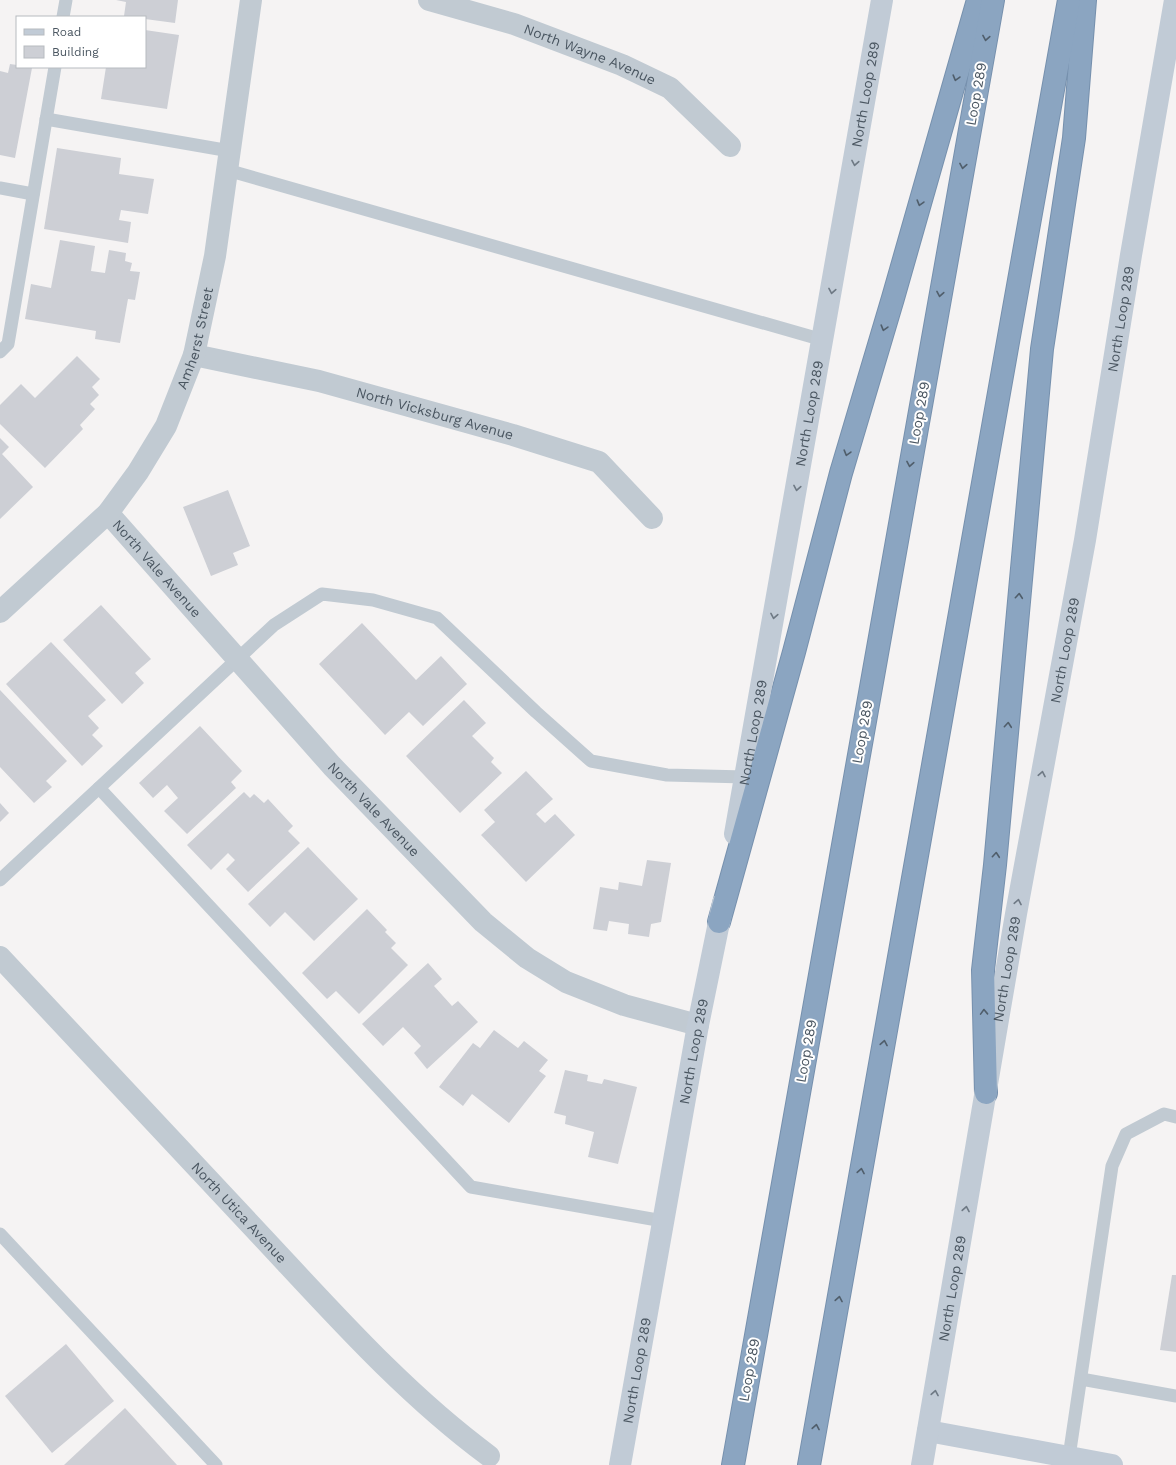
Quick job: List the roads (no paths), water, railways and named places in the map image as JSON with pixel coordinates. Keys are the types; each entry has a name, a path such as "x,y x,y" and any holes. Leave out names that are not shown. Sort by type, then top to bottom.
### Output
{"highway":[{"path":"719,922 842,472 978,0"},
{"name":"Loop 289","path":"733,1465 993,0"},
{"path":"809,1465 1006,348 1069,0"},
{"path":"986,1093 983,970 995,865 1042,350 1074,138 1085,0"}],"main road":[{"name":"North Loop 289","path":"620,1465 698,1025 719,922 745,777 882,0"},
{"name":"North Loop 289","path":"922,1465 1016,914 1083,547 1175,0"},
{"path":"928,1431 1112,1465"}],"street":[{"name":"Amherst Street","path":"0,612 108,513 138,472 166,426 194,355 215,256 251,0"},
{"name":"North Wayne Avenue","path":"429,0 514,24 622,65 670,88 730,146"},
{"name":"North Vicksburg Avenue","path":"194,355 319,381 513,435 599,462 652,518"},
{"name":"North Vale Avenue","path":"108,513 337,772 483,922 527,958 566,982 624,1005 698,1025"},
{"name":"North Utica Avenue","path":"3,967 406,1387 460,1434 489,1456"}],"lane":[{"path":"63,16 66,0"},
{"path":"0,352 8,344 55,68"},
{"path":"46,119 229,160 823,340"},
{"path":"0,188 33,194"},
{"path":"0,880 274,625 322,594 372,600 437,618 591,761 666,775 745,777"},
{"path":"99,788 471,1187 663,1220"},
{"path":"1069,1457 1112,1166 1126,1134 1164,1114 1176,1117"},
{"path":"0,1234 216,1465"},
{"path":"1080,1379 1176,1396"}]}
